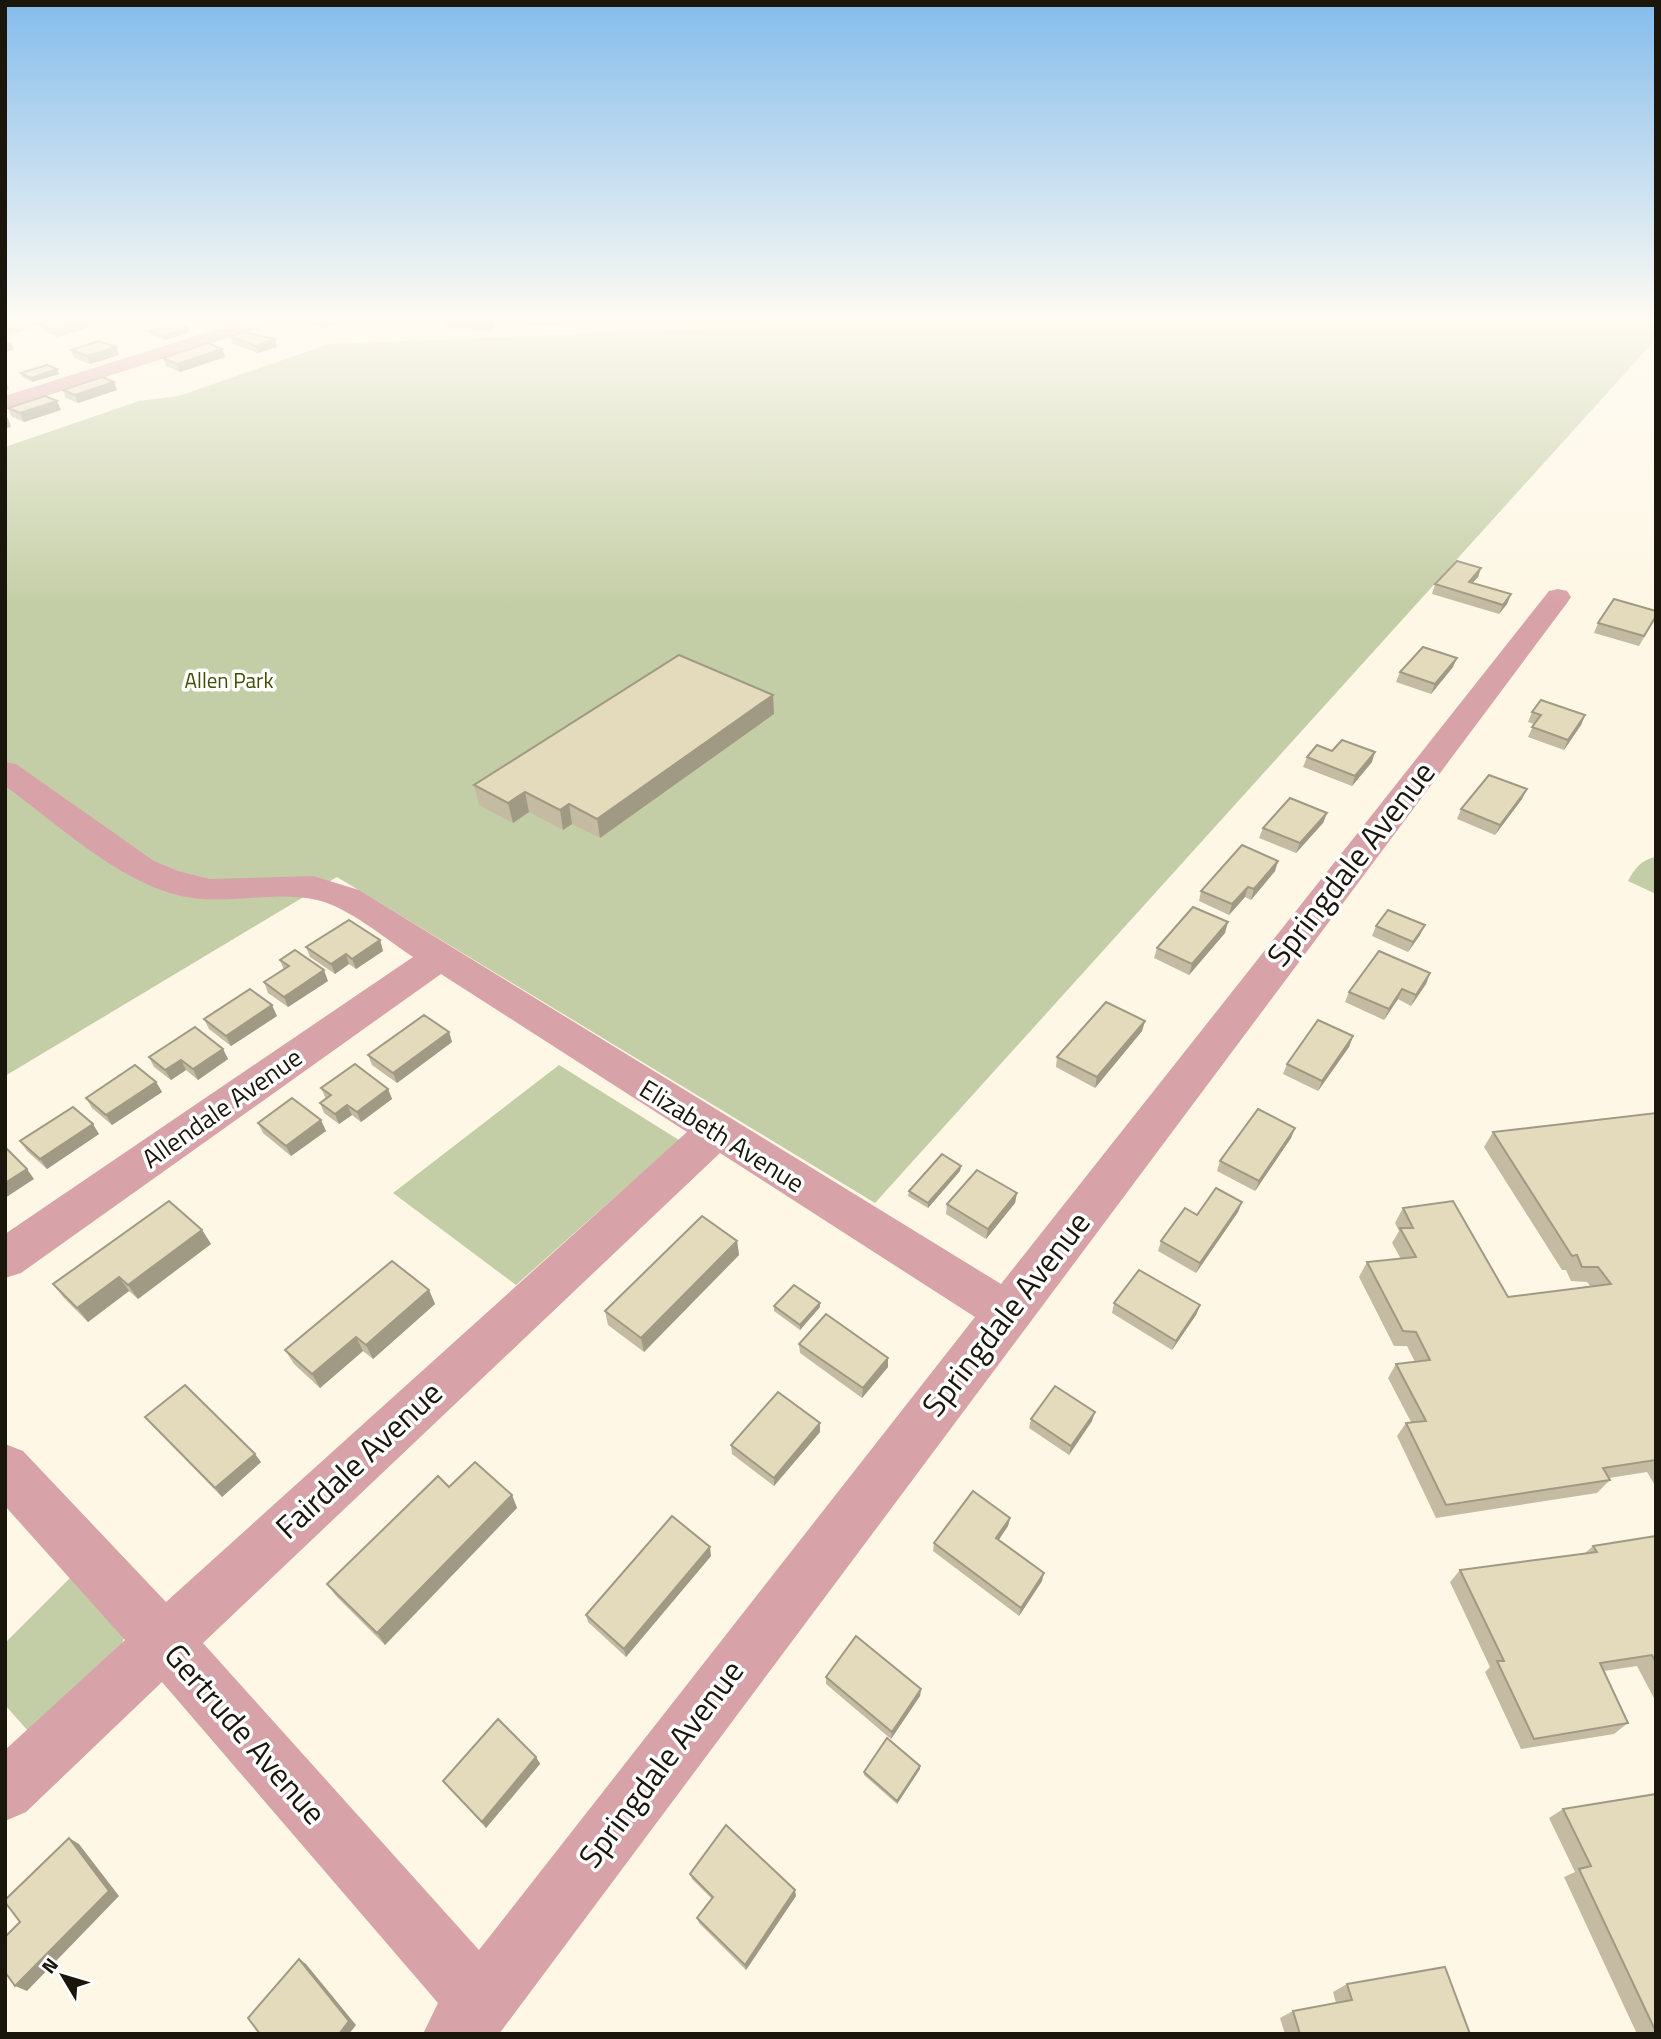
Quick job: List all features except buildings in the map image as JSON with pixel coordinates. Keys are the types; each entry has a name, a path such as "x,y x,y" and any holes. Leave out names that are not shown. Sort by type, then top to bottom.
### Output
{"street":[{"name":"Springdale Avenue","path":"469,2018 1558,597"},
{"name":"Elizabeth Avenue","path":"5,771 142,869 165,880 209,890 310,885 328,889 1007,1313"},
{"name":"Allendale Avenue","path":"5,1259 439,957"},
{"name":"Fairdale Avenue","path":"5,1791 715,1132"},
{"name":"Gertrude Avenue","path":"5,1468 164,1642 469,2018"}],"green space":[{"name":"Allen Park","path":"104,413 1589,413 875,1203 337,877 5,1076 5,447"},
{"path":"1656,857 1656,894 1628,881 1639,865"},
{"path":"559,1065 679,1140 516,1285 393,1193"},
{"path":"74,1574 124,1638 116,1658 36,1740 5,1705 5,1643"}]}
